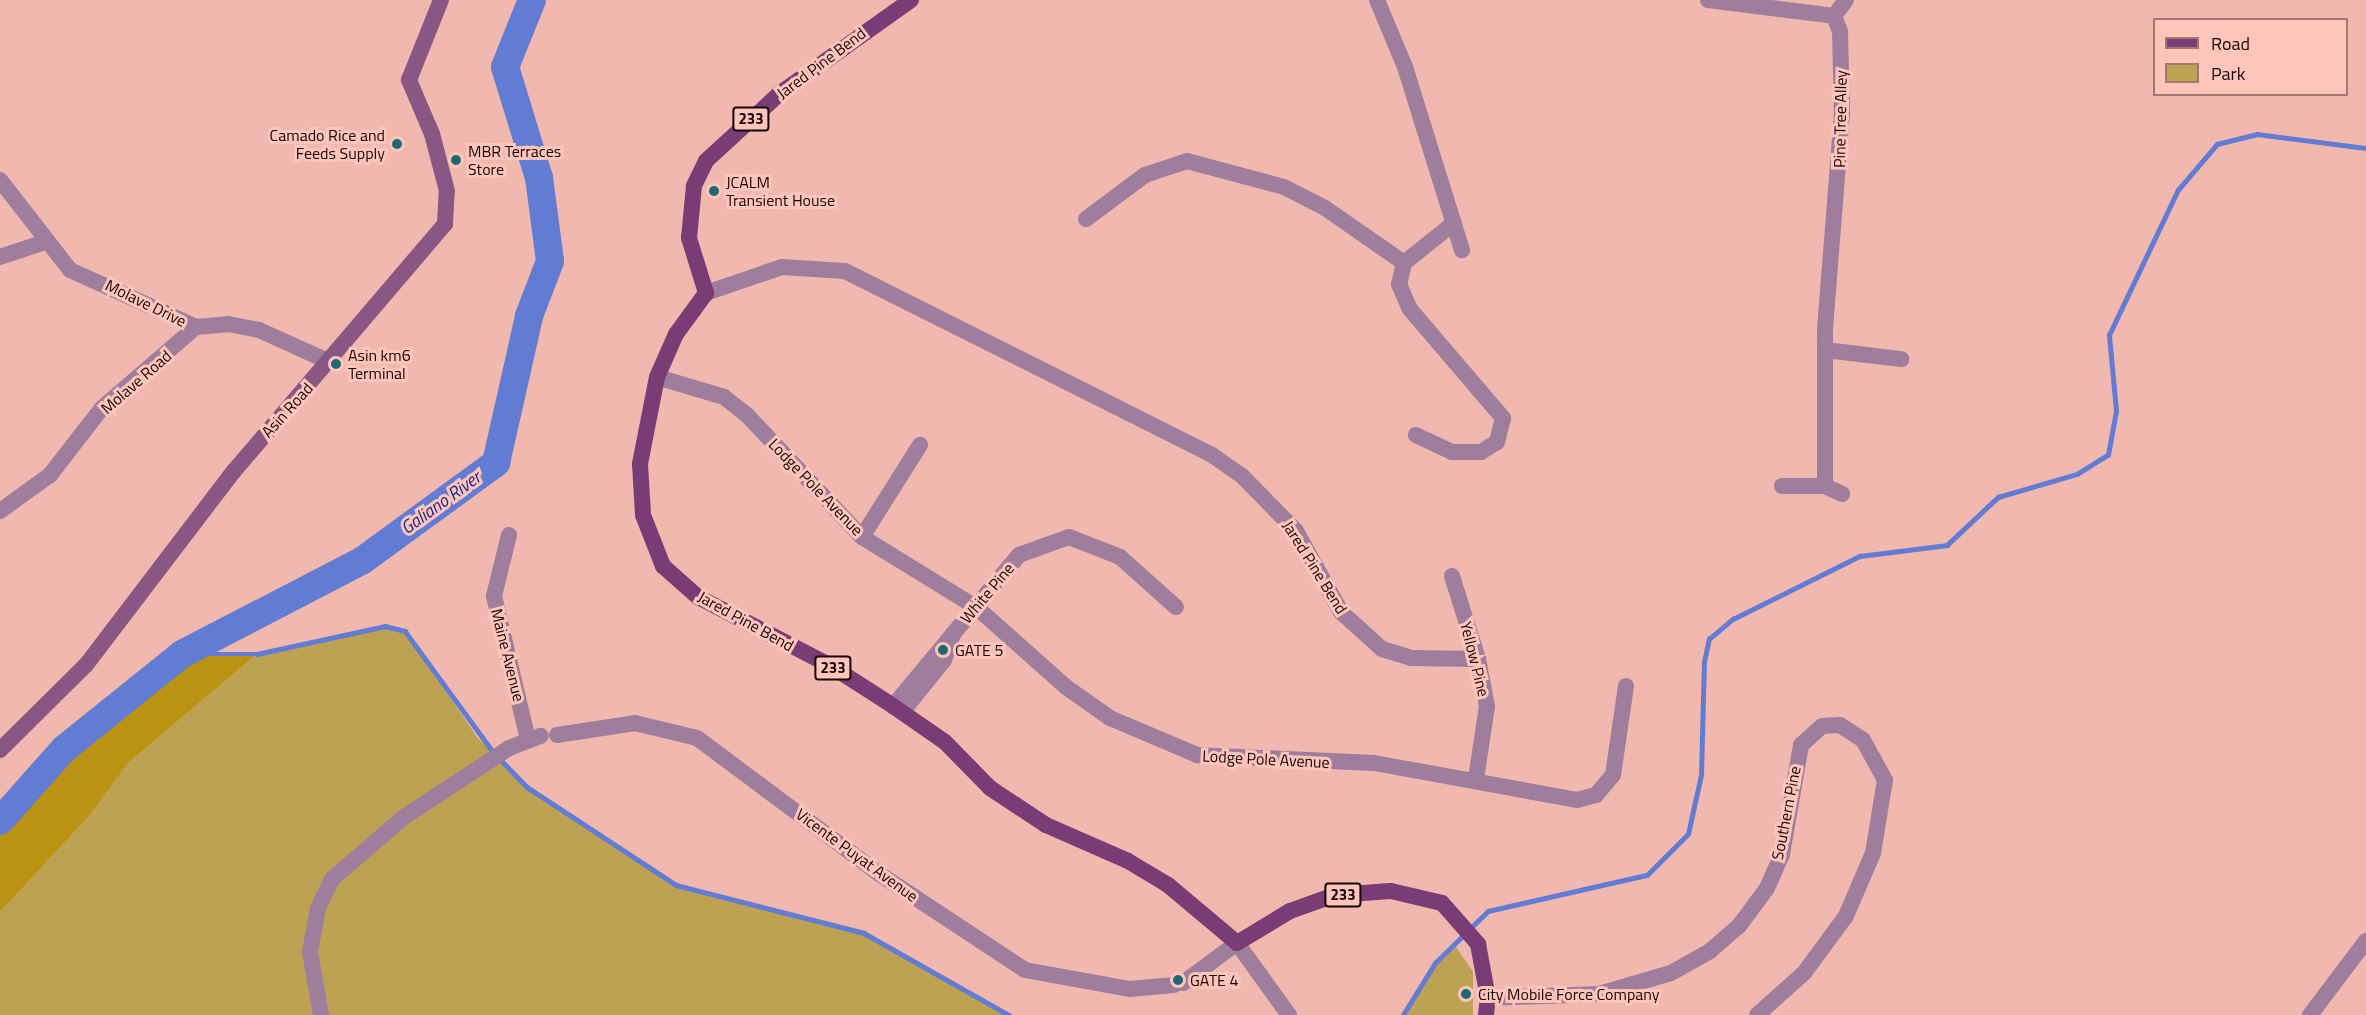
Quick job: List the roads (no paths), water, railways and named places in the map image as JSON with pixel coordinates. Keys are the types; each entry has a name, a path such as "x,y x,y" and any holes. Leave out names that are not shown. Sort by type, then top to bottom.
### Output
{"main road":[{"name":"Asin Road","path":"0,750 93,657 234,471 330,362 445,224 447,190 432,134 409,80 441,0"},
{"name":"Jared Pine Bend","path":"911,0 779,94 706,161 692,197 689,238 706,293 676,334 657,377 640,489 643,515 663,566 698,597 831,666 945,742 990,789 1046,825 1138,867 1237,943"},
{"name":"Vicente Puyat Avenue","path":"1237,943 1290,911 1335,896 1391,891 1424,896 1455,914 1478,944 1488,998 1486,1015"}],"street":[{"path":"1377,0 1405,67 1462,250"},
{"path":"1708,0 1834,16 1846,0"},
{"name":"Pine Tree Alley","path":"1825,486 1825,350 1842,113 1840,32 1834,16"},
{"path":"1086,219 1145,175 1187,161 1207,162 1284,187 1325,208 1404,263"},
{"name":"Molave Drive","path":"0,180 45,242 70,270 196,327 228,324 259,330 330,362"},
{"path":"1416,435 1452,452 1481,452 1497,442 1503,418 1409,308 1399,284 1404,263 1454,223"},
{"path":"0,257 45,242"},
{"name":"Jared Pine Bend","path":"706,293 782,267 845,271 1212,455 1244,477 1296,531 1341,612 1382,649 1412,658 1479,659"},
{"name":"Molave Road","path":"0,511 50,475 102,408 196,327"},
{"path":"1825,350 1901,360"},
{"name":"Lodge Pole Avenue","path":"657,377 710,390 746,414 862,537 976,607 1066,687 1155,742 1229,760 1374,764 1476,779 1546,797 1596,795 1613,775 1626,686"},
{"path":"862,537 920,445"},
{"path":"1782,486 1825,486 1842,494"},
{"name":"Maine Avenue","path":"509,535 494,596 542,737"},
{"name":"White Pine","path":"897,709 935,662 953,634 1019,555 1069,537 1120,557 1176,607"},
{"name":"Yellow Pine","path":"1452,576 1479,659 1487,706 1476,779"},
{"name":"Vicente Puyat Avenue","path":"321,1015 310,952 318,908 332,879 350,858 475,769 509,748 542,737 635,723 698,738 878,873 1025,970 1130,989 1177,980 1237,943"},
{"name":"Southern Pine","path":"1488,998 1599,994 1671,973 1710,951 1760,898 1782,854 1801,745 1822,726 1840,725 1863,740 1885,780 1873,853 1846,916 1804,973 1757,1015"},
{"path":"2310,1015 2366,941"},
{"name":"Jared Pine Bend","path":"1237,943 1289,1015"}],"waterway":[{"name":"Galiano River","path":"0,821 64,749 182,654 363,560 496,463 529,316 550,261 539,178 505,67 532,0"},
{"path":"1403,1015 1435,963 1488,911 1647,875 1688,834 1701,775 1704,662 1709,639 1733,619 1860,556 1947,545 1998,497 2077,474 2108,455 2116,411 2109,335 2178,190 2217,144 2257,134 2366,148"},
{"path":"182,654 257,654 385,626 405,631 494,753"},
{"path":"500,759 527,787 676,885 864,933 1009,1015"}],"place":[{"name":"Camado Rice and Feeds Supply","path":"397,144"},
{"name":"MBR Terraces Store","path":"456,160"},
{"name":"JCALM Transient House","path":"714,191"},
{"name":"Asin km6 Terminal","path":"336,364"},
{"name":"GATE 5","path":"943,650"},
{"name":"GATE 4","path":"1178,980"},
{"name":"City Mobile Force Company","path":"1466,994"}]}
